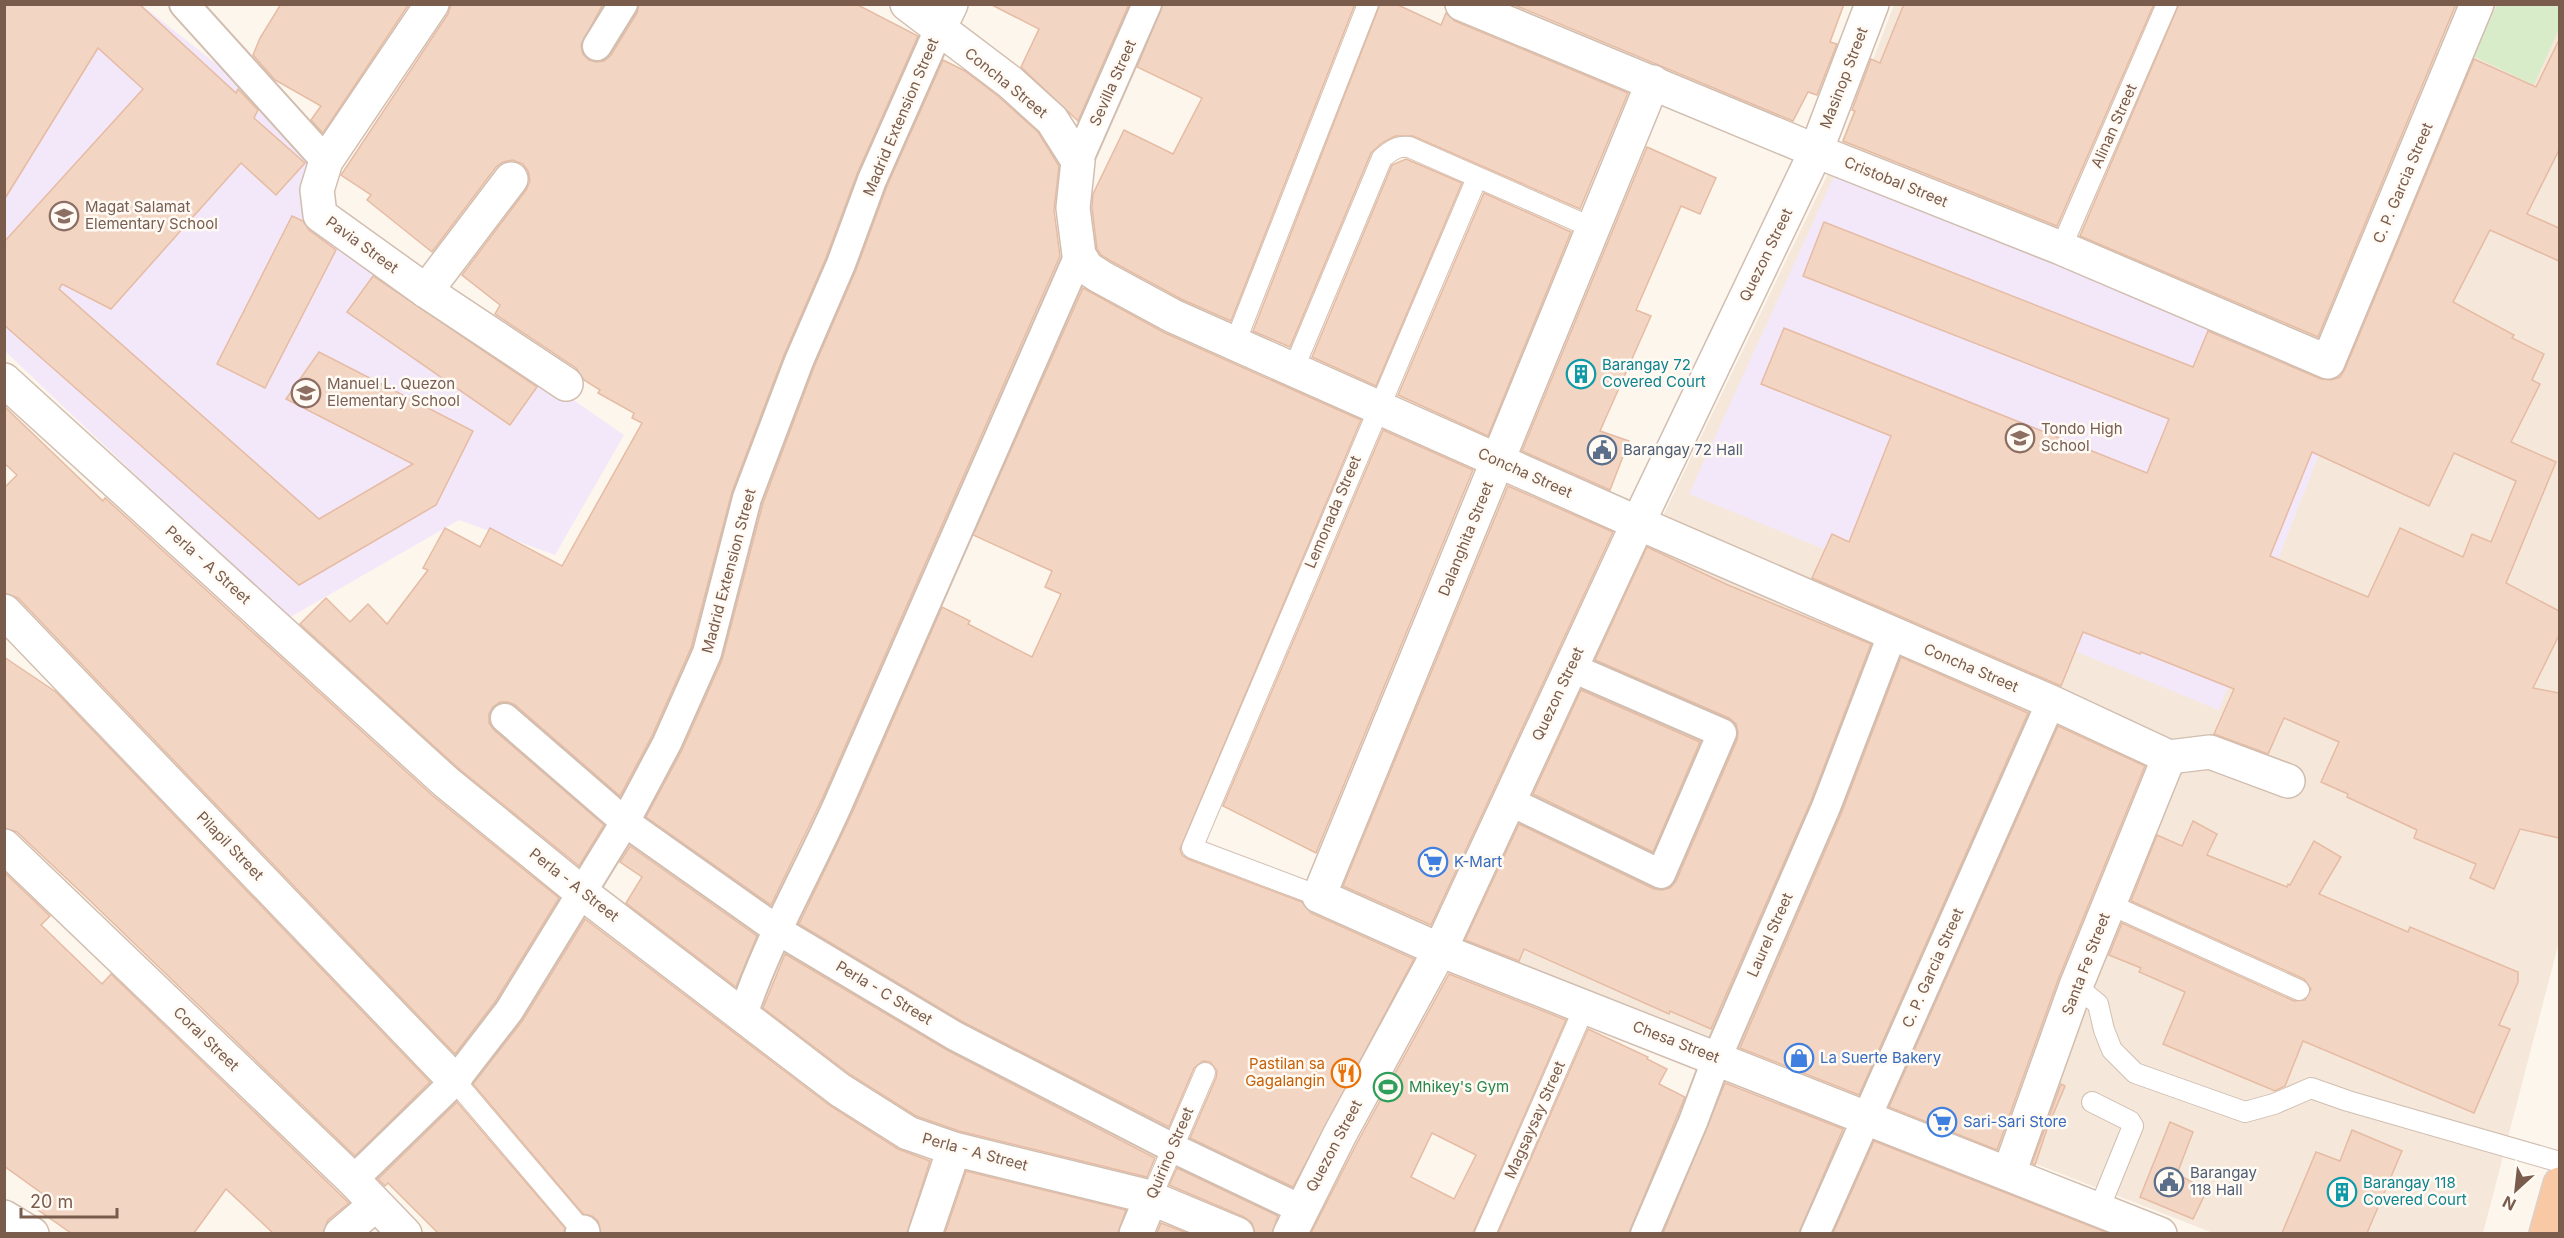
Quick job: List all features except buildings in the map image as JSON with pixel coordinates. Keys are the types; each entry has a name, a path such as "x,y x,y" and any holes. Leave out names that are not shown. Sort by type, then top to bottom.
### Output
{"highway":[{"path":"2546,1233 2559,1184"}],"street":[{"path":"184,4 326,161"},
{"path":"597,46 623,4"},
{"name":"Concha Street","path":"907,4 945,17 1036,105 1062,134 1078,161"},
{"name":"Sevilla Street","path":"1078,161 1147,4"},
{"name":"Cristobal Street","path":"1462,4 1816,151 2061,248 2328,362"},
{"name":"Masinop Street","path":"1816,151 1872,4"},
{"name":"C. P. Garcia Street","path":"2328,362 2477,4"},
{"name":"Pavia Street","path":"424,7 326,161 317,190 321,215 426,291 566,384"},
{"name":"Madrid Extension Street","path":"353,1180 455,1081 509,1011 625,822 667,743 707,653 747,498 799,361 841,264 872,180 945,17"},
{"name":"Dalanghita Street","path":"1319,896 1653,82"},
{"name":"Quezon Street","path":"1295,1221 1440,950 1570,667 1816,151"},
{"path":"743,1015 751,990 816,854 949,546 1079,255 1073,208 1078,161"},
{"path":"426,291 511,179"},
{"name":"Concha Street","path":"1079,255 1087,268 1173,316 1892,635 2051,702 2169,757"},
{"name":"Perla - A Street","path":"4,380 446,782 580,892 840,1090 908,1133 954,1149 1151,1198 1237,1233"},
{"name":"Pilapil Street","path":"4,611 455,1081"},
{"name":"Laurel Street","path":"1645,1233 1678,1160 1717,1058 1827,807 1892,635"},
{"path":"1509,801 1661,874 1722,733 1570,667"},
{"name":"C. P. Garcia Street","path":"1815,1233 2051,702"},
{"name":"Perla - C Street","path":"505,718 625,822 779,931 955,1035 1173,1148 1295,1221"},
{"path":"2169,757 2210,752 2288,781"},
{"name":"Santa Fe Street","path":"2009,1173 2076,986 2169,757"},
{"name":"Coral Street","path":"4,846 353,1180 375,1205 405,1233"},
{"name":"Chesa Street","path":"1319,896 1440,950 2009,1173 2099,1209 2145,1231"},
{"path":"925,1233 954,1149"},
{"name":"Quirino Street","path":"1136,1233 1151,1198"},
{"path":"341,1233 375,1205"},
{"path":"4,1217 32,1233"}],"lane":[{"path":"1235,343 1368,4"},
{"name":"Alinan Street","path":"2061,248 2167,4"},
{"path":"1294,368 1382,158 1400,147 1409,147 1593,228"},
{"name":"Lemonada Street","path":"1192,848 1477,178"},
{"name":"Chesa Street","path":"1192,848 1319,896"},
{"path":"2109,904 2299,990"},
{"path":"2076,986 2098,1004 2104,1030 2112,1050 2134,1072 2245,1112 2274,1104 2311,1088 2348,1101 2559,1162"},
{"name":"Magsaysay Street","path":"1485,1233 1585,1006"},
{"name":"Quirino Street","path":"1151,1198 1205,1073"},
{"path":"455,1081 583,1233"},
{"path":"2092,1102 2130,1121 2133,1126 2099,1209"}],"shaded area":[{"name":"Manuel L. Quezon Elementary School","path":"4,5 142,5 244,86 330,180 306,214 624,435 555,555 459,520 287,619 5,351"},
{"path":"1894,5 2559,5 2559,942 2483,1233 2213,1233 1459,939 1833,163"},
{"name":"Tondo High School","path":"1836,172 2347,383 2219,710 1689,494"}],"green space":[{"path":"2497,5 2559,5 2559,29 2534,85 2473,56"}],"place":[{"name":"Magat Salamat Elementary School","path":"64,216"},
{"name":"Barangay 72 Covered Court","path":"1581,374"},
{"name":"Manuel L. Quezon Elementary School","path":"306,393"},
{"name":"Tondo High School","path":"2020,438"},
{"name":"Barangay 72 Hall","path":"1602,450"},
{"name":"K-Mart","path":"1433,862"},
{"name":"La Suerte Bakery","path":"1799,1058"},
{"name":"Pastilan sa Gagalangin","path":"1346,1073"},
{"name":"Mhikey's Gym","path":"1388,1087"},
{"name":"Sari-Sari Store","path":"1942,1122"},
{"name":"Barangay 118 Hall","path":"2169,1182"},
{"name":"Barangay 118 Covered Court","path":"2342,1192"}]}
